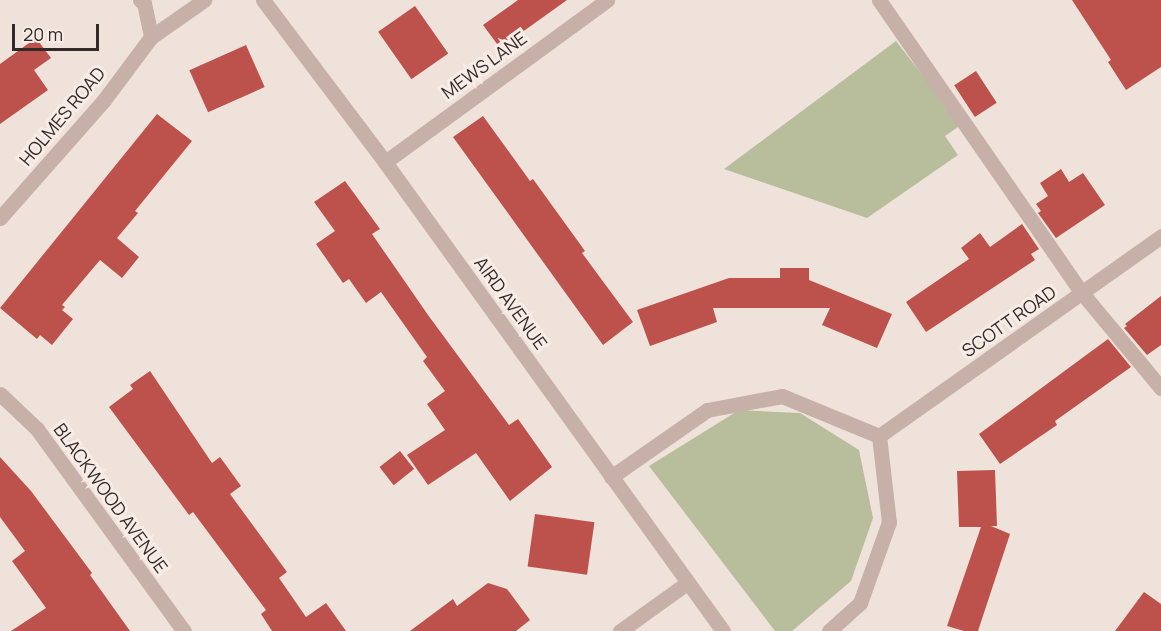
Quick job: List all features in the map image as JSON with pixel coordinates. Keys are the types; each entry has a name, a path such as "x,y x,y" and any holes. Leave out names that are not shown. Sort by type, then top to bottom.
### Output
{"street":[{"name":"HOLMES ROAD","path":"0,218 104,100 151,37 204,0"},
{"name":"AIRD AVENUE","path":"263,0 385,162 723,631"},
{"name":"MEWS LANE","path":"385,162 607,0"},
{"path":"879,0 1082,293 1161,388"},
{"path":"144,1 151,37"},
{"name":"SCOTT ROAD","path":"879,436 1161,236"},
{"name":"BLACKWOOD AVENUE","path":"0,394 37,429 184,631"},
{"path":"611,477 706,410 782,396 879,436 889,522 860,603 829,631"},
{"path":"620,631 687,583"}],"green space":[{"path":"896,41 961,125 945,136 958,155 867,218 724,169"},
{"path":"739,410 800,413 859,450 873,518 851,581 792,631 775,631 649,466"}],"building":[{"path":"518,0 567,0 500,48 483,25"},
{"path":"1072,0 1161,0 1161,67 1126,90 1108,62 1111,60"},
{"path":"415,6 448,54 411,79 378,32"},
{"path":"36,38 51,58 34,70 48,90 0,124 0,64"},
{"path":"246,45 265,87 208,112 189,70"},
{"path":"976,71 997,103 975,117 954,85"},
{"path":"157,114 192,141 135,211 138,213 117,238 139,257 122,278 100,260 62,305 65,307 62,310 73,319 52,345 40,335 37,339 0,308"},
{"path":"483,116 530,181 533,179 585,251 582,253 633,322 603,345 453,137"},
{"path":"1061,169 1069,182 1083,173 1105,205 1056,238 1038,213 1041,211 1036,204 1048,196 1040,183"},
{"path":"345,181 380,229 372,234 428,315 509,425 518,419 552,467 510,501 476,453 428,485 407,455 445,430 427,404 445,391 423,361 427,357 381,292 366,303 349,279 343,283 316,244 335,231 314,202"},
{"path":"1022,224 1039,249 1031,254 1035,260 926,332 906,302 969,259 961,248 980,233 990,247"},
{"path":"780,268 809,268 809,280 892,314 877,348 822,325 830,308 713,308 717,322 650,346 637,310 729,278 780,278"},
{"path":"1161,296 1161,345 1147,355 1124,328 1127,326 1125,324"},
{"path":"1108,339 1131,367 1055,421 1057,425 1000,464 979,434"},
{"path":"150,371 212,463 220,457 241,486 230,494 287,572 279,578 306,617 326,603 346,631 272,631 261,614 266,610 193,512 189,515 109,407 133,389 130,385"},
{"path":"400,451 414,469 394,485 380,467"},
{"path":"0,457 31,491 92,573 90,575 130,631 11,631 46,608 12,561 25,551 0,517"},
{"path":"995,470 997,526 991,526 1010,534 978,631 964,631 947,626 981,527 959,527 957,471"},
{"path":"535,514 594,522 587,575 528,566"},
{"path":"488,583 507,589 530,620 516,631 410,631 453,599 457,606"},
{"path":"1144,592 1161,604 1161,631 1115,631"}]}
